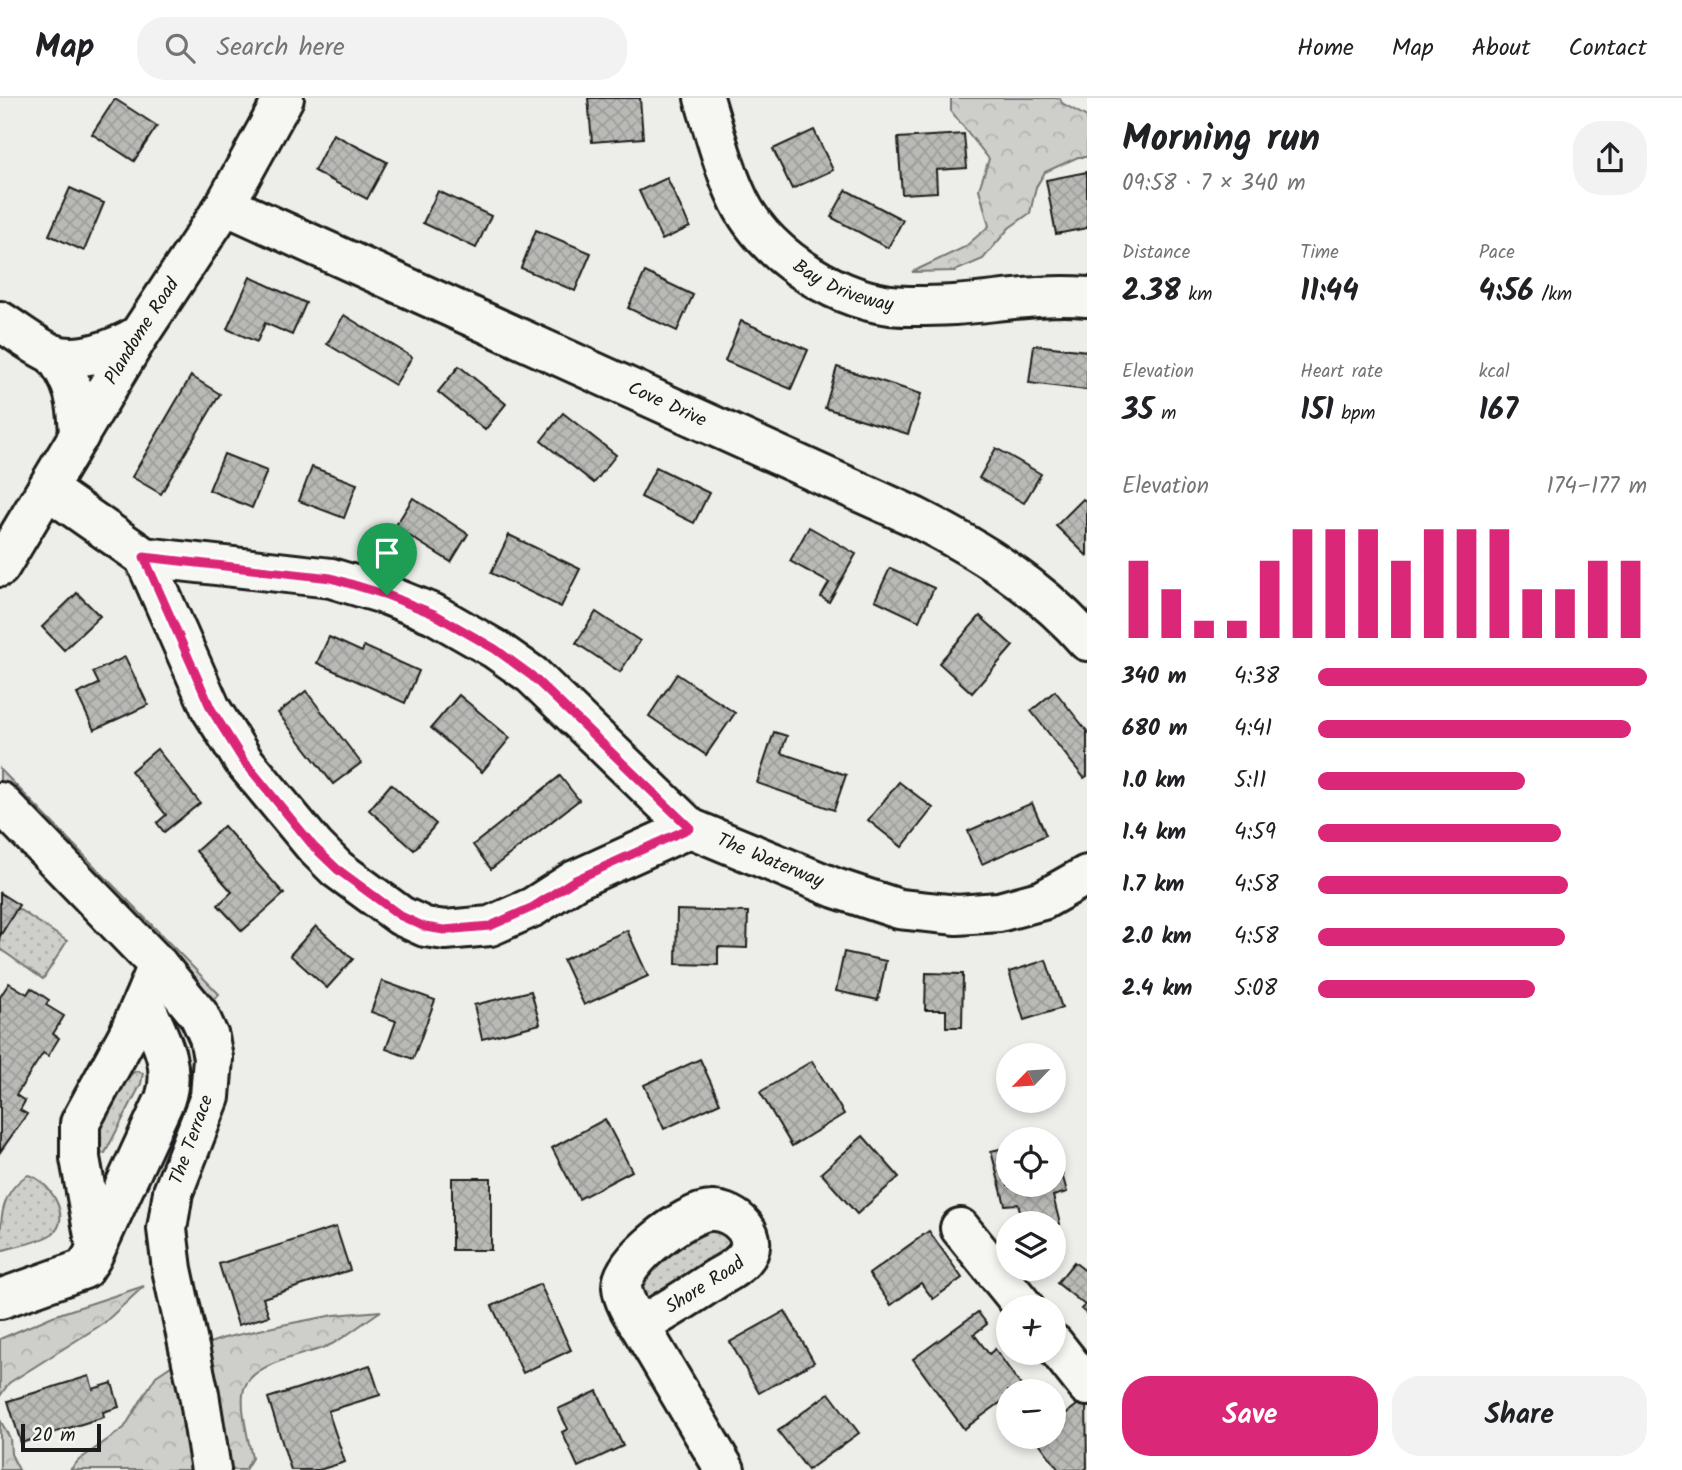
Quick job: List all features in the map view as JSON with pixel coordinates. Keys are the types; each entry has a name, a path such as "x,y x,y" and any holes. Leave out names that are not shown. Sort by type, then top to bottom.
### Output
{"street":[{"name":"Plandome Road","path":"0,567 139,335 225,205 284,98"},
{"name":"Bay Driveway","path":"704,98 736,196 749,217 779,253 816,279 860,297 891,305 952,305 1063,295 1087,296"},
{"name":"Cove Drive","path":"225,205 949,534 1013,575 1041,597 1087,641"},
{"path":"0,321 53,354 66,371 74,390 79,436"},
{"path":"53,354 77,356 99,353 120,346 139,335"},
{"name":"The Waterway","path":"47,489 144,557 331,578 387,595 434,614 495,649 532,676 690,828 835,888 899,909 957,915 999,912 1042,900 1087,875"},
{"path":"144,557 211,709 243,760 314,847 337,869 401,916 425,927 444,930 490,926 533,907 575,880 690,828"},
{"name":"The Terrace","path":"0,802 158,965 199,1015 209,1038 213,1058 209,1097 173,1192 167,1229 172,1269 199,1394 211,1470"},
{"path":"96,1247 80,1158 80,1123 130,1032 158,965"},
{"path":"0,1299 85,1269 96,1247 170,1083 167,1055 143,1001"},
{"path":"960,1228 1014,1295"},
{"path":"640,1326 725,1470"},
{"path":"1066,1359 1087,1386"}],"green space":[{"path":"951,98 1060,98 1062,103 1087,117 1087,157 1078,157 1045,172 1036,187 1030,213 1009,228 983,259 955,271 912,272 965,247 989,226 979,189 989,159 951,111"},
{"path":"0,769 219,994 199,1015 0,802"},
{"path":"17,908 67,941 43,979 0,949 0,936"},
{"path":"136,1071 143,1073 141,1084 105,1153 97,1154 90,1141 130,1075"},
{"path":"28,1175 43,1184 56,1200 60,1219 58,1227 52,1234 40,1240 0,1251 1,1218 7,1198"},
{"path":"690,1218 748,1233 640,1326 623,1279"},
{"path":"144,1286 104,1323 9,1383 0,1396 0,1339 53,1316"},
{"path":"381,1311 332,1344 270,1365 249,1379 244,1389 243,1404 252,1458 245,1470 70,1470 79,1460 124,1428 156,1376 201,1346 282,1325 334,1315"},
{"path":"0,1420 10,1438 11,1454 19,1470 0,1470"}],"building":[{"path":"588,98 640,98 643,138 592,142"},
{"path":"115,99 157,126 134,161 92,134"},
{"path":"814,130 833,170 792,189 773,149"},
{"path":"333,134 387,162 367,199 314,171"},
{"path":"964,134 967,168 936,170 937,192 902,194 898,138"},
{"path":"1087,172 1087,228 1056,234 1046,180"},
{"path":"667,178 690,227 662,240 639,191"},
{"path":"70,188 104,203 84,251 49,235"},
{"path":"846,190 903,220 888,248 831,217"},
{"path":"438,191 491,216 476,248 423,223"},
{"path":"536,230 591,253 575,291 521,268"},
{"path":"645,272 693,295 677,331 628,308"},
{"path":"250,277 306,303 292,335 265,323 257,342 227,329"},
{"path":"344,315 412,357 395,385 327,344"},
{"path":"741,321 808,350 791,389 725,361"},
{"path":"1034,345 1087,351 1087,390 1029,383"},
{"path":"459,366 506,404 485,430 438,392"},
{"path":"837,367 921,394 908,434 825,408"},
{"path":"191,376 220,394 161,494 132,477"},
{"path":"563,413 616,455 594,483 541,441"},
{"path":"996,448 1041,474 1024,503 979,478"},
{"path":"224,454 267,471 252,508 209,490"},
{"path":"312,467 357,484 344,518 299,501"},
{"path":"656,467 709,493 694,523 641,497"},
{"path":"413,498 468,534 451,562 395,527"},
{"path":"1083,499 1087,502 1087,556 1056,526"},
{"path":"809,527 856,554 829,602 821,597 829,583 790,561"},
{"path":"509,535 580,569 561,607 491,573"},
{"path":"890,568 934,588 919,621 875,600"},
{"path":"77,593 100,616 64,650 42,627"},
{"path":"596,612 640,641 620,672 576,643"},
{"path":"980,616 1013,646 972,693 939,663"},
{"path":"329,637 362,652 364,646 419,671 405,703 317,663"},
{"path":"125,657 148,705 94,730 77,694 99,684 93,672"},
{"path":"677,674 735,713 706,755 649,716"},
{"path":"306,691 361,763 333,784 278,713"},
{"path":"1055,691 1087,731 1087,776 1084,778 1031,711"},
{"path":"459,695 510,738 482,772 431,728"},
{"path":"774,732 787,736 781,753 846,775 834,810 757,783"},
{"path":"157,749 200,803 164,832 157,823 166,815 131,771"},
{"path":"560,776 579,800 491,869 473,845"},
{"path":"899,782 933,808 902,847 868,820"},
{"path":"391,784 436,824 414,850 369,810"},
{"path":"1032,803 1046,835 982,864 968,831"},
{"path":"224,826 284,894 242,931 218,905 232,892 196,851"},
{"path":"0,893 19,905 0,936"},
{"path":"677,910 748,912 747,948 718,947 718,965 676,964"},
{"path":"316,926 353,959 327,988 290,955"},
{"path":"627,930 648,976 584,1005 563,960"},
{"path":"844,952 886,961 878,1000 836,991"},
{"path":"1046,960 1062,1008 1024,1020 1009,972"},
{"path":"926,973 963,974 962,1027 946,1027 946,1010 925,1010"},
{"path":"382,981 435,1000 413,1059 386,1049 396,1021 371,1012"},
{"path":"9,983 27,994 31,988 49,1000 46,1005 64,1016 53,1034 59,1038 48,1056 43,1053 16,1095 25,1101 20,1110 27,1114 0,1152 0,997"},
{"path":"531,991 540,1024 482,1039 474,1005"},
{"path":"700,1059 720,1103 664,1129 644,1085"},
{"path":"812,1061 844,1114 792,1146 760,1092"},
{"path":"605,1119 632,1171 579,1199 552,1148"},
{"path":"863,1136 899,1177 857,1214 821,1173"},
{"path":"996,1150 996,1170 991,1151"},
{"path":"452,1178 491,1178 491,1250 452,1250"},
{"path":"1003,1197 1053,1197 1057,1211 1020,1211 1018,1204 1005,1205"},
{"path":"336,1227 350,1270 263,1298 269,1316 238,1325 219,1264"},
{"path":"929,1231 962,1278 933,1299 921,1283 891,1305 869,1274"},
{"path":"1074,1262 1087,1272 1087,1314 1081,1309 1085,1305 1057,1283 1066,1281 1066,1272"},
{"path":"540,1284 571,1350 523,1373 492,1306"},
{"path":"785,1311 814,1362 759,1393 730,1342"},
{"path":"978,1312 987,1324 974,1334 989,1354 996,1350 996,1365 1006,1365 1016,1379 996,1379 996,1406 964,1429 913,1359"},
{"path":"370,1365 380,1395 328,1411 345,1462 319,1470 291,1470 268,1398"},
{"path":"89,1376 93,1389 112,1383 119,1407 103,1412 104,1417 21,1443 8,1401"},
{"path":"597,1391 623,1446 578,1467 562,1432 568,1429 558,1409"},
{"path":"829,1393 859,1433 808,1470 778,1431"},
{"path":"1086,1398 1087,1468 1084,1470 1059,1470 1044,1449 1066,1449 1066,1414"}],"route":[{"path":"144,557 331,578 387,595 434,614 495,649 532,676 690,828 575,880 533,907 490,926 444,930 425,927 401,916 337,869 314,847 243,760 211,709 144,557"}]}
